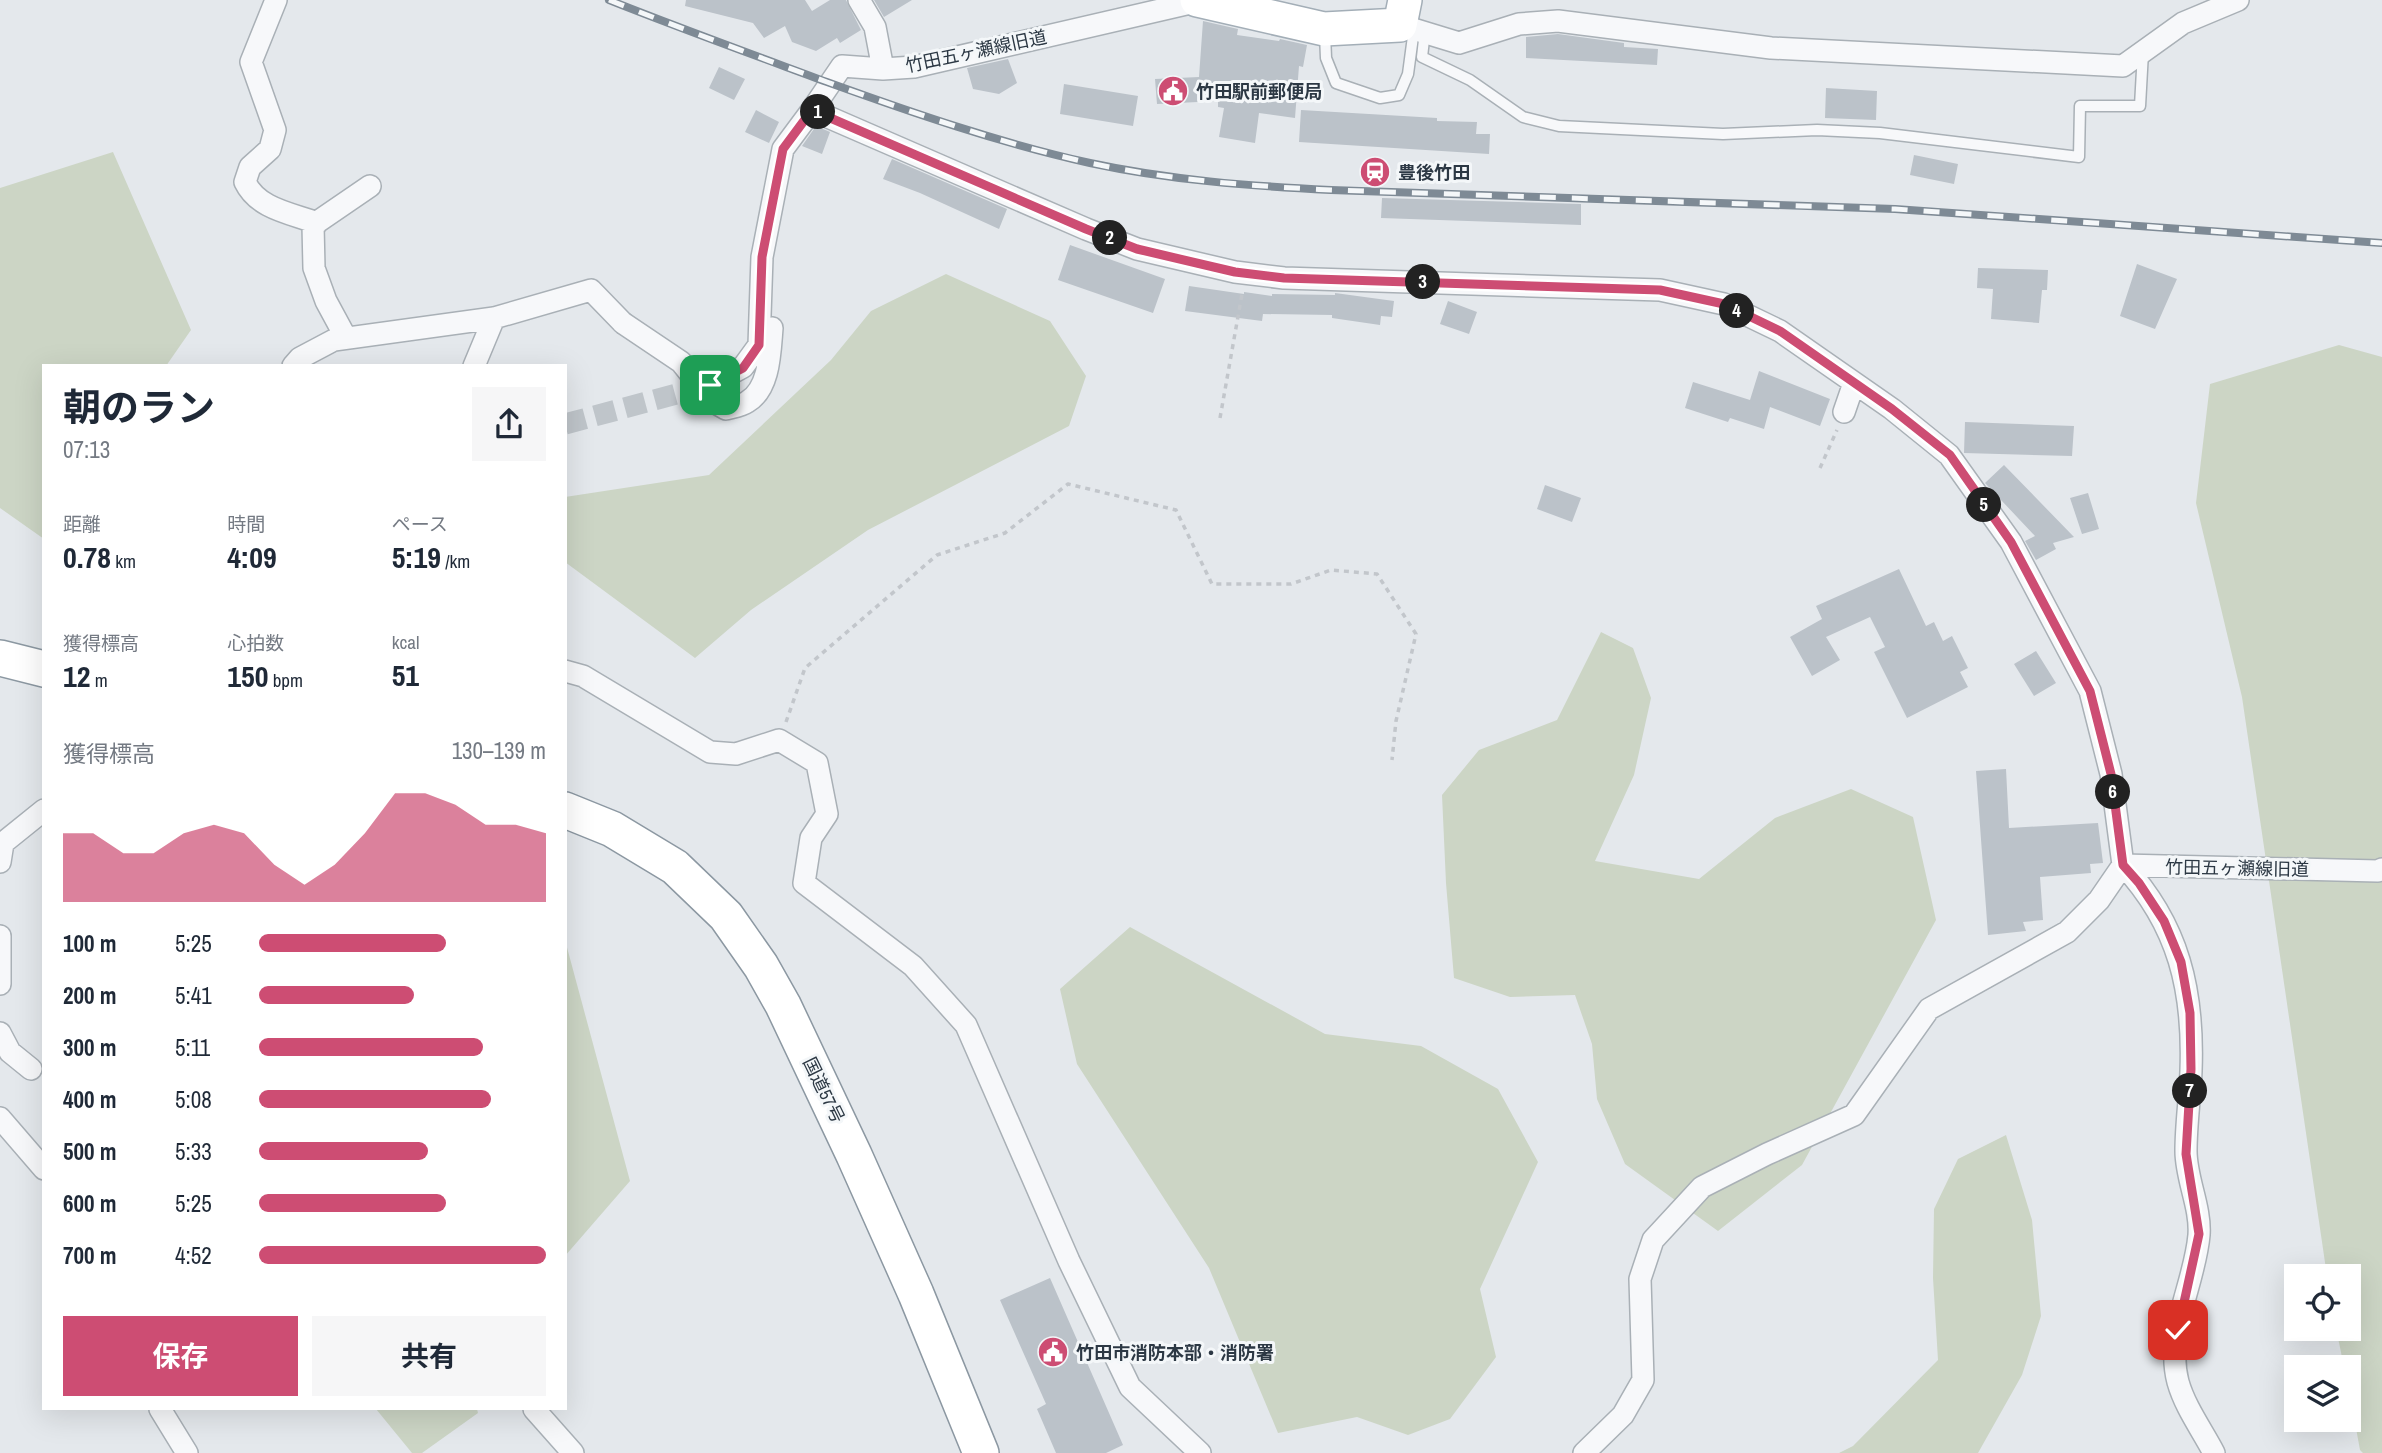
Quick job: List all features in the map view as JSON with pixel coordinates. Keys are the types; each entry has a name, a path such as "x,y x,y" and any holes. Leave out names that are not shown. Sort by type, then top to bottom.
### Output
{"highway":[{"path":"0,658 42,668"},
{"name":"国道57号","path":"567,811 612,829 674,867 726,916 761,966 783,1005 854,1155 916,1294 974,1448"}],"main road":[{"path":"1198,1 1324,29 1411,21"}],"street":[{"path":"276,0 251,62 275,130 270,149 250,167 245,182 251,194 261,203 317,223"},
{"path":"859,0 875,27 883,69"},
{"path":"1411,21 1459,43 1519,24 1558,22 1771,47 2123,66 2183,23 2238,0"},
{"name":"竹田五ヶ瀬線旧道","path":"812,110 842,66 883,69 914,67 1198,1"},
{"path":"711,393 743,368 759,345 762,257 783,149 812,110 1137,249 1235,272 1284,278 1660,290 1724,304 1780,331 1892,409 1950,455 2011,542 2090,691 2111,774 2123,865 2139,883 2164,921 2181,962 2190,1013 2191,1069 2186,1154 2199,1234 2178,1330 2175,1363 2179,1383 2214,1453"},
{"path":"346,338 326,301 314,268 313,225 370,186"},
{"path":"295,364 300,358 334,340 494,318 591,290 623,323 681,362 726,409 751,401 761,386 769,363 774,312 760,309"},
{"path":"475,364 494,318"},
{"path":"1844,412 1854,383"},
{"path":"567,672 583,676 710,752 736,754 779,740 817,762 827,814 811,838 804,883 913,967 966,1025 1069,1261 1130,1387 1200,1453"},
{"path":"0,862 3,843 42,812"},
{"path":"1584,1453 1623,1415 1643,1380 1640,1279 1653,1240 1702,1187 1854,1115 1929,1009 2067,932 2099,900 2123,865"},
{"name":"竹田五ヶ瀬線旧道","path":"2123,865 2277,870 2382,869"},
{"path":"0,936 0,984"},
{"path":"0,1033 10,1052 31,1069"},
{"path":"0,1118 42,1167"},
{"path":"161,1410 187,1453"},
{"path":"535,1410 573,1453"}],"lane":[{"path":"1411,21 1422,57 1469,80 1523,117 1559,126 1723,134 1817,130 1880,133 2079,157 2080,106 2140,106 2143,52"},
{"path":"1324,29 1326,58 1336,83 1380,98 1399,95 1408,74 1411,21"}],"path":[{"path":"1220,418 1243,285"},
{"path":"1820,468 1844,412"},
{"path":"779,740 806,668 937,555 1005,533 1068,484 1176,510 1212,583 1291,584 1331,570 1377,574 1416,634 1395,721 1392,760"}],"green space":[{"path":"113,152 191,330 167,364 42,364 42,538 0,508 0,188"},
{"path":"946,274 1050,321 1086,376 1069,426 868,530 751,610 695,658 567,563 567,497 709,475 831,360 871,311"},
{"path":"2339,345 2382,357 2382,1453 2363,1453 2360,1450 2357,1432 2361,1432 2361,1355 2342,1355 2339,1341 2361,1341 2361,1264 2325,1264 2242,697 2196,503 2210,384"},
{"path":"1601,632 1633,648 1651,698 1634,775 1595,861 1699,879 1775,818 1851,789 1913,817 1936,920 1802,1165 1718,1231 1625,1164 1597,1099 1592,1044 1575,995 1510,997 1454,978 1442,795 1479,750 1557,720"},
{"path":"1130,927 1325,1034 1421,1046 1498,1089 1538,1162 1480,1289 1496,1357 1450,1419 1408,1435 1357,1417 1278,1433 1209,1268 1077,1064 1060,989"},
{"path":"567,947 630,1181 567,1254"},
{"path":"2006,1135 2032,1220 2041,1316 2022,1375 1978,1453 1839,1453 1853,1446 1938,1360 1933,1278 1934,1209 1958,1159"},
{"path":"377,1410 477,1410 478,1413 422,1453 412,1453"}],"building":[{"path":"686,0 805,0 812,11 830,0 846,0 861,30 840,43 837,38 816,51 792,42 785,26 764,38 753,23 685,6"},
{"path":"874,0 912,0 884,17"},
{"path":"1203,21 1238,29 1237,35 1280,39 1307,45 1303,67 1299,66 1295,118 1259,113 1255,143 1219,137 1224,108 1218,107 1218,101 1157,104 1155,79 1199,77"},
{"path":"1558,34 1624,43 1624,47 1658,49 1657,65 1526,58 1526,37"},
{"path":"1008,59 1017,83 999,94 973,89 967,68"},
{"path":"719,67 745,79 734,100 709,88"},
{"path":"1064,84 1138,96 1133,126 1060,114"},
{"path":"1826,88 1877,91 1876,120 1825,118"},
{"path":"756,110 779,122 769,143 745,132"},
{"path":"1301,110 1477,122 1476,134 1490,134 1489,154 1299,142"},
{"path":"816,126 830,132 822,154 802,146"},
{"path":"1914,155 1958,164 1954,184 1910,175"},
{"path":"892,159 1007,209 999,229 883,179"},
{"path":"1382,198 1581,204 1581,225 1381,218"},
{"path":"1070,245 1165,279 1153,313 1058,280"},
{"path":"2137,264 2177,279 2155,329 2120,316"},
{"path":"1978,268 2048,270 2047,290 2042,290 2039,323 1991,319 1993,289 1977,288"},
{"path":"1189,286 1244,294 1272,296 1335,293 1394,301 1392,317 1381,316 1380,325 1332,318 1332,315 1263,314 1262,321 1185,311"},
{"path":"1448,301 1477,312 1469,334 1440,324"},
{"path":"1759,371 1830,399 1820,426 1770,407 1764,429 1730,418 1728,422 1685,408 1693,382 1750,400"},
{"path":"1965,422 2074,426 2072,456 1964,453"},
{"path":"2004,465 2074,537 2053,543 2056,549 2036,560 2025,541 2035,536 1985,483"},
{"path":"1545,485 1581,498 1572,522 1537,509"},
{"path":"2088,493 2099,529 2082,534 2070,498"},
{"path":"1899,569 1926,626 1934,622 1943,641 1952,636 1968,668 1960,672 1968,687 1907,718 1874,652 1885,647 1870,617 1826,637 1840,660 1812,676 1790,637 1822,619 1816,606"},
{"path":"2036,651 2056,683 2034,696 2014,664"},
{"path":"2006,769 2009,828 2098,823 2103,863 2090,864 2091,873 2040,877 2043,920 2023,922 2026,931 1988,935 1976,771"},
{"name":"竹田市消防本部・消防署","path":"1050,1278 1123,1445 1106,1453 1056,1453 1037,1409 1046,1404 1000,1300"}],"tunnel":[{"path":"567,423 710,385"}],"railway":[{"path":"609,0 827,82 957,127 1090,163 1180,178 1331,190 1895,209 2382,243"}],"place":[{"name":"竹田駅前郵便局","path":"1173,91"},
{"name":"豊後竹田","path":"1375,172"},
{"name":"竹田市消防本部・消防署","path":"1053,1352"}],"route":[{"path":"710,385 743,368 759,345 762,257 783,149 812,110 1137,249 1235,272 1284,278 1660,290 1724,304 1780,331 1892,409 1950,455 2011,542 2090,691 2111,774 2123,865 2139,883 2164,921 2181,962 2190,1013 2191,1069 2186,1154 2199,1234 2178,1330"}]}
